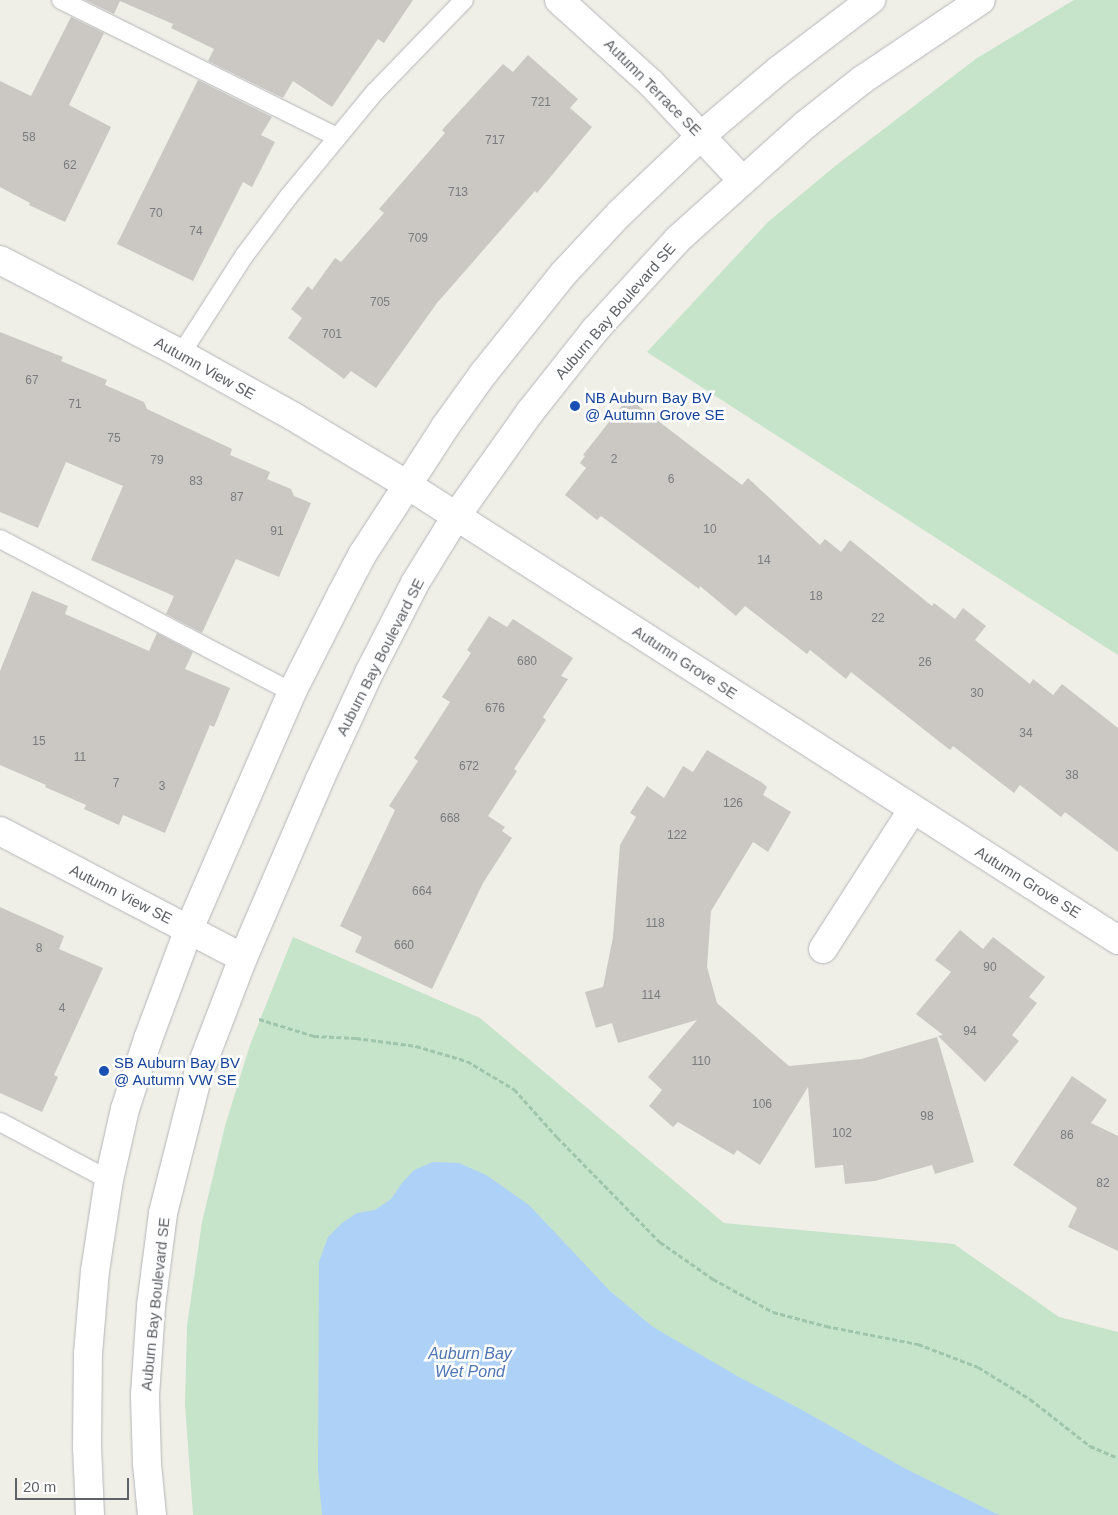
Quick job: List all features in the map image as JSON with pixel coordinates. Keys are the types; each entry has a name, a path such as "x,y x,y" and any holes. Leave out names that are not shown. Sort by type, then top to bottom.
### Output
{"street":[{"name":"Autumn Terrace SE","path":"560,0 651,83 702,135 742,180"},
{"path":"90,1515 87,1448 88,1354 95,1271 109,1180 128,1100 164,994 190,929 292,692 362,555 406,484 483,374 564,273 620,213 702,135 778,70 871,0"},
{"name":"Auburn Bay Boulevard SE","path":"152,1515 147,1464 145,1395 151,1306 163,1213 198,1076 243,958 368,673 415,584 457,515 530,412 595,330 678,239 805,125 862,80 981,0"},
{"name":"Autumn View SE","path":"0,260 181,354 294,417 457,515"},
{"name":"Autumn Grove SE","path":"457,515 1118,940"},
{"path":"823,949 913,809"},
{"name":"Autumn View SE","path":"0,831 243,958"}],"lane":[{"path":"61,0 337,137"},
{"path":"181,354 244,256 337,137 374,93 464,0"},
{"path":"0,539 292,692"},
{"path":"0,1122 109,1180"}],"path":[{"path":"259,1018 314,1036 356,1038 416,1046 467,1061 514,1089 660,1242 713,1279 773,1312 826,1326 918,1344 978,1368 1030,1399 1090,1446 1118,1458"}],"green space":[{"path":"1074,0 1118,0 1118,655 647,352 768,222 834,167 977,58"},
{"path":"293,937 480,1018 724,1223 954,1244 1059,1317 1118,1332 1118,1515 193,1515 185,1404 187,1326 202,1222 225,1126 250,1045"}],"water":[{"name":"Auburn Bay Wet Pond","path":"433,1162 459,1163 486,1175 529,1205 610,1291 653,1327 904,1468 999,1515 322,1515 318,1470 319,1262 328,1237 342,1223 357,1213 375,1210 391,1199 414,1170"}],"building":[{"path":"85,0 413,0 384,43 378,39 332,107 293,81 283,98 208,61 214,49 171,28 173,24 120,1 114,14"},
{"path":"71,17 104,33 69,105 111,127 65,222 29,205 30,203 0,187 0,81 31,96"},
{"path":"528,55 578,99 570,108 592,127 537,193 535,191 437,303 376,388 351,371 344,379 288,338 302,318 291,309 308,286 312,290 335,258 341,262 384,213 379,209 445,133 442,130 503,64 513,72"},
{"path":"198,80 272,117 261,135 275,142 252,187 243,182 193,281 117,244"},
{"path":"0,332 63,357 61,361 107,380 105,385 144,402 147,409 232,449 230,455 270,472 267,479 291,489 294,496 311,503 279,577 236,559 202,633 166,614 174,596 91,560 123,486 66,462 38,528 0,512"},
{"path":"628,398 742,485 748,478 820,545 825,539 841,552 850,540 932,606 934,603 955,619 963,608 986,626 975,640 1030,684 1033,679 1053,695 1062,684 1118,728 1118,852 1065,812 1061,817 1020,785 1014,793 953,746 950,750 851,672 846,679 810,650 807,654 745,606 736,616 700,586 699,589 601,516 597,520 565,495 586,468 580,463 585,456 583,455"},
{"path":"32,591 68,606 65,614 149,651 157,633 193,652 185,669 230,688 214,727 210,725 165,833 123,815 119,825 84,809 86,805 0,765 0,671"},
{"path":"489,616 507,627 513,619 573,658 561,676 568,679 543,717 546,720 514,769 517,771 488,816 505,827 502,831 512,838 483,883 432,989 355,952 362,937 340,926 395,810 389,806 418,761 414,758 450,702 442,697 471,653 467,650"},
{"path":"707,750 761,782 767,787 763,795 791,812 768,852 753,842 711,911 707,967 717,1003 789,1066 861,1059 937,1037 974,1162 935,1174 932,1165 875,1181 845,1184 843,1165 815,1168 808,1087 760,1165 737,1150 734,1155 678,1122 673,1127 649,1106 662,1090 648,1077 697,1020 618,1043 612,1023 596,1028 585,992 603,987 613,937 620,845 636,817 630,813 647,786 664,798 683,766 693,772"},
{"path":"0,907 64,936 59,949 103,968 54,1075 58,1077 42,1112 0,1093"},
{"path":"960,930 983,949 993,937 1045,977 1029,997 1037,1003 1012,1035 1019,1041 985,1082 938,1036 943,1035 916,1014 951,972 935,960"},
{"path":"1072,1076 1107,1100 1091,1123 1118,1136 1118,1251 1068,1227 1077,1208 1013,1165"}],"place":[{"name":"NB Auburn Bay BV @ Autumn Grove SE","path":"575,406"},
{"name":"SB Auburn Bay BV @ Autumn VW SE","path":"104,1071"}]}
